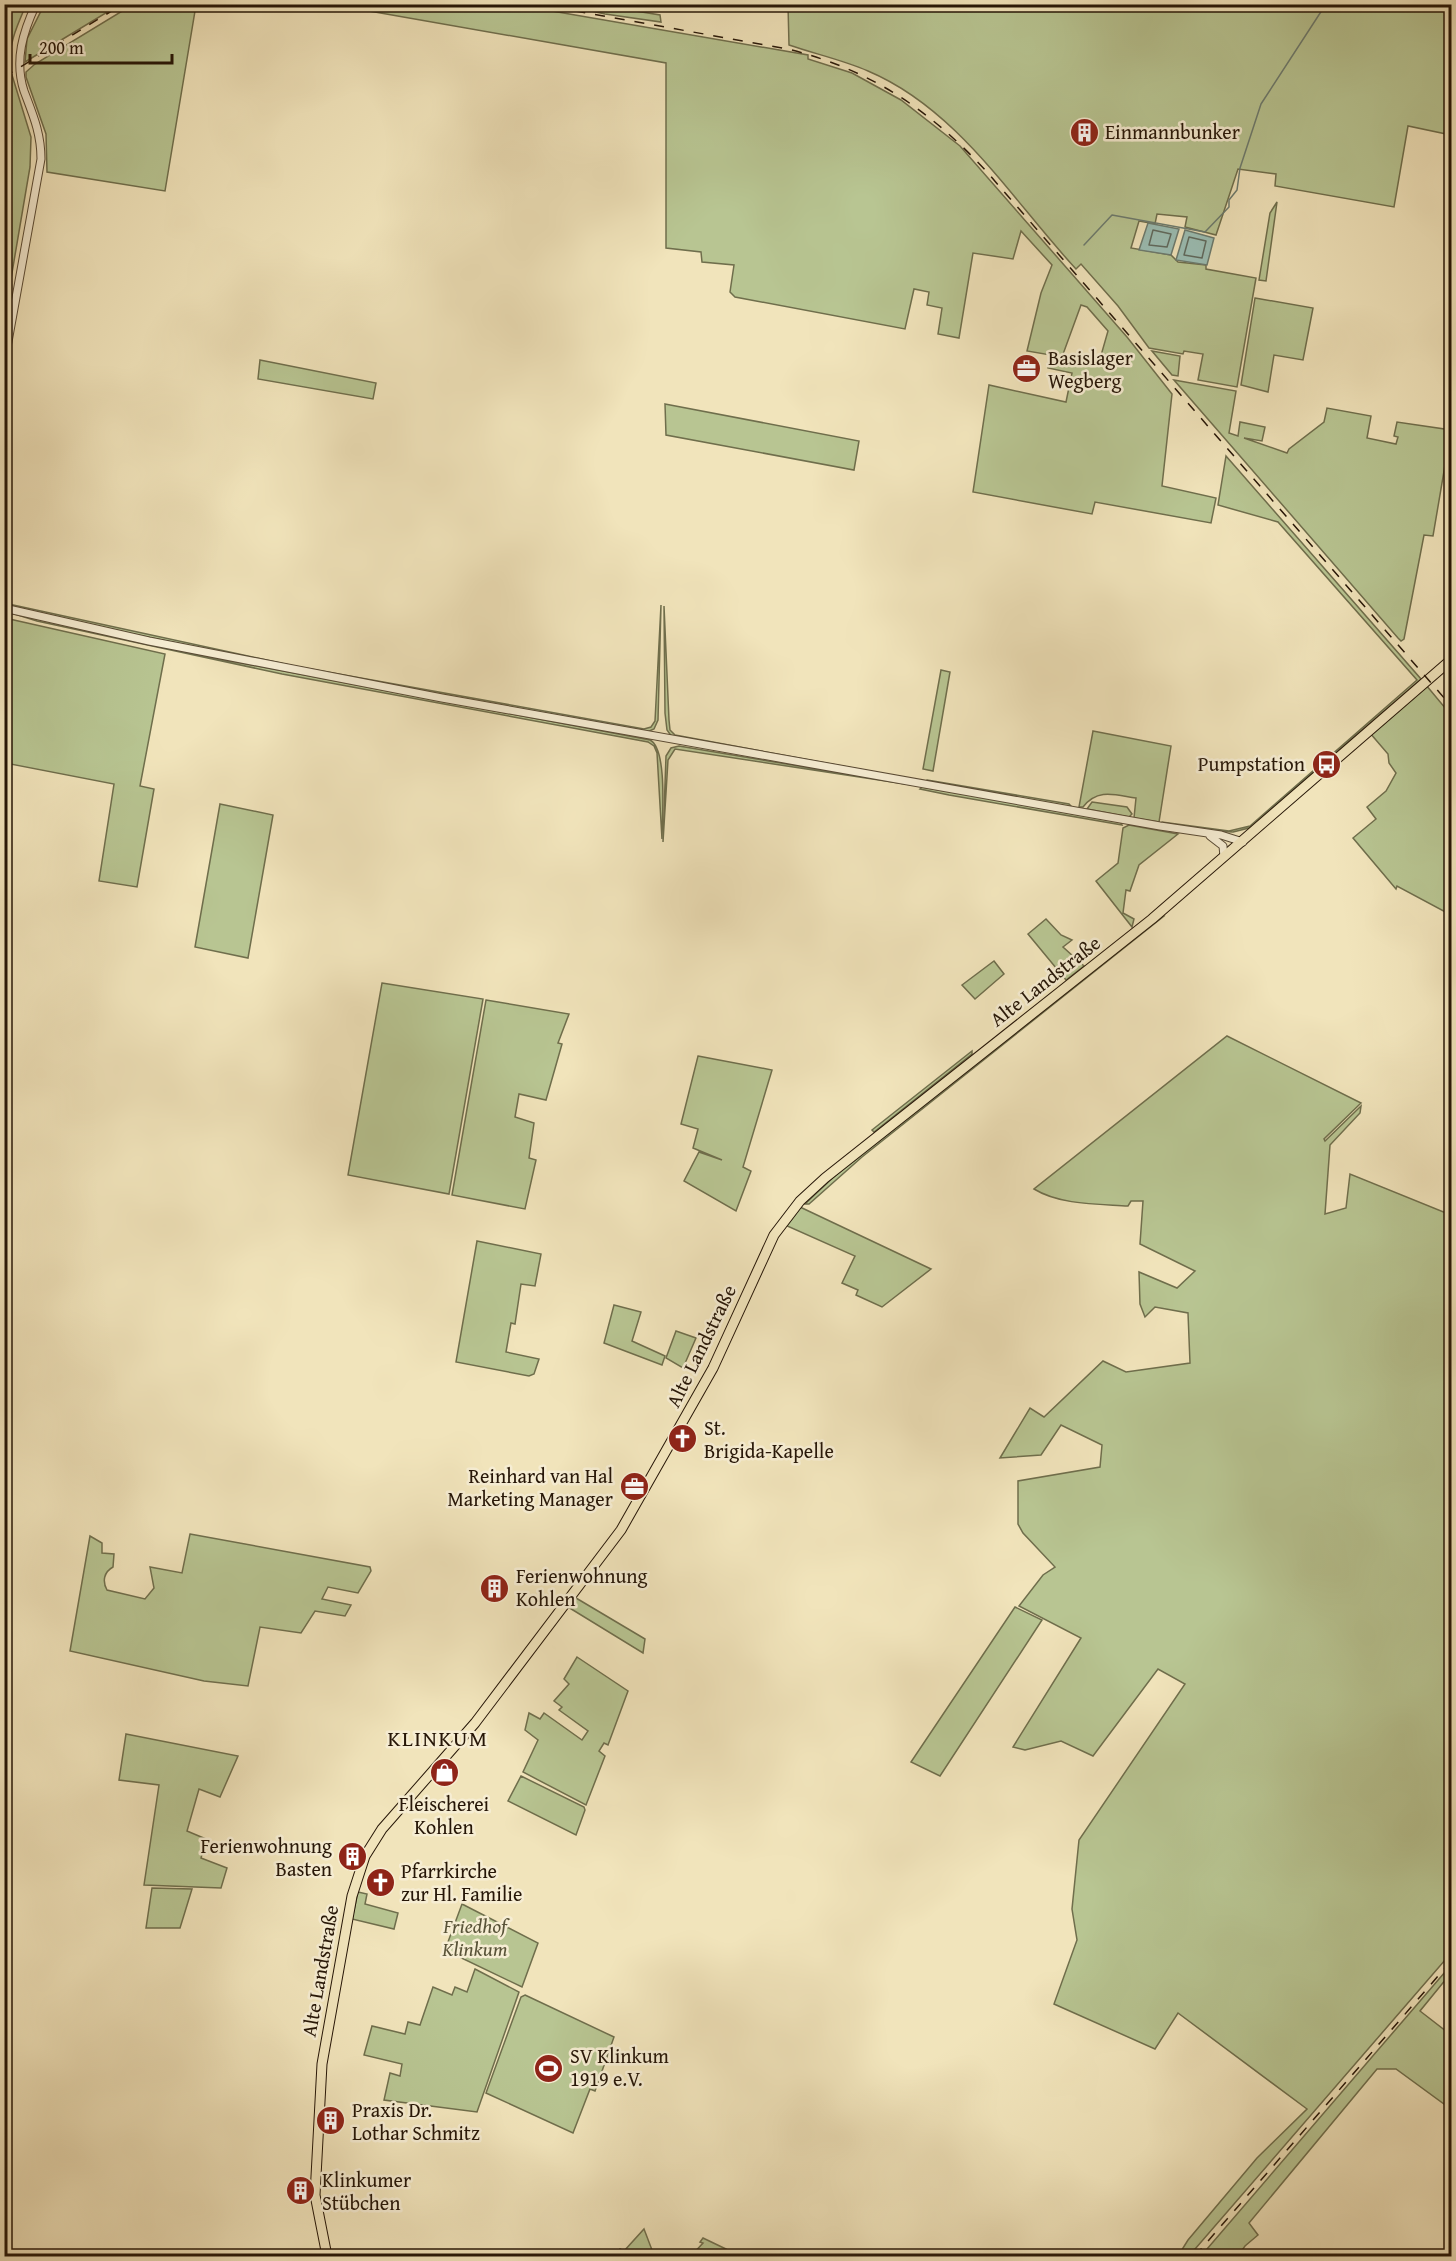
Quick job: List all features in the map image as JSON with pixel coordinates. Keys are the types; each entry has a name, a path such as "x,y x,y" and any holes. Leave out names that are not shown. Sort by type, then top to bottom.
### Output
{"main road":[{"name":"Alte Landstraße","path":"327,2256 315,2195 324,2049 358,1871 374,1841 475,1723 621,1530 716,1363 768,1246 800,1201 825,1178 1121,944 1223,859 1239,841 1452,659"}],"street":[{"path":"4,364 41,159 40,132 24,90 19,60 23,37 36,4"},
{"path":"4,608 296,671 662,739 1221,835 1239,841"},
{"path":"1208,834 1222,846 1223,859"}],"green space":[{"path":"44,4 119,5 25,62 27,39"},
{"path":"15,5 26,5 12,43 10,68 5,72 5,27"},
{"path":"132,5 196,5 165,191 47,172 46,134 26,77 26,72 35,64"},
{"path":"335,5 517,5 808,55 808,59 852,73 901,100 960,146 1127,337 1172,394 1162,486 1216,498 1211,523 1095,502 1092,514 973,492 989,385 1066,402 1072,373 1048,368 1049,358 1098,366 1108,331 1087,307 1081,305 1062,357 1027,351 1041,293 1052,265 1021,231 1013,259 973,253 959,338 938,334 942,308 927,305 929,292 914,289 905,329 735,297 730,292 734,265 702,262 701,252 666,248 666,63"},
{"path":"564,5 599,5 660,15 661,22 605,14"},
{"path":"788,5 1451,5 1451,135 1408,126 1394,207 1275,186 1276,174 1238,169 1216,235 1185,227 1187,217 1157,214 1155,224 1139,221 1131,248 1171,255 1178,262 1206,265 1206,269 1256,278 1237,387 1198,380 1203,354 1184,351 1183,354 1149,348 1118,306 1081,264 1076,269 982,158 929,108 900,88 868,71 789,45"},
{"path":"12,75 31,137 30,167 5,314 4,80"},
{"path":"1277,202 1266,281 1259,280 1270,213"},
{"path":"1255,298 1313,308 1303,360 1274,355 1268,392 1241,385"},
{"path":"1152,351 1180,356 1178,376 1172,375"},
{"path":"260,360 376,383 373,399 258,379"},
{"path":"1174,380 1236,391 1229,433 1238,436 1240,422 1265,427 1262,441 1244,438 1287,453 1324,422 1327,408 1371,416 1367,438 1396,444 1398,437 1394,436 1397,422 1451,430 1433,536 1424,535 1404,639 1401,641 1398,638"},
{"path":"665,404 859,441 854,470 666,435"},
{"path":"1226,456 1421,679 1249,828 1233,832 1161,824 1162,822 1229,831 1250,826 1417,680 1278,522 1218,505"},
{"path":"4,603 294,666 644,729 651,727 655,721 661,605 658,720 654,729 647,732 335,674 179,644 24,611"},
{"path":"664,606 669,720 670,730 675,735 912,779 672,737 667,730 665,713"},
{"path":"5,611 219,659 650,740 656,746 662,770 662,839 657,753 654,746 648,742 282,674 37,621"},
{"path":"5,618 165,654 140,786 154,789 137,887 99,881 114,784 5,763"},
{"path":"941,670 950,672 933,771 923,769"},
{"path":"1426,685 1451,715 1451,915 1397,886 1396,889 1353,838 1376,819 1367,807 1386,791 1396,773 1389,763 1388,754 1370,733"},
{"path":"1093,731 1171,746 1159,822 1134,818 1136,798 1107,794 1095,797 1083,807 1079,807"},
{"path":"679,746 912,785 675,749 668,760 663,842 666,756 671,748"},
{"path":"927,780 1069,804 1072,807 926,782"},
{"path":"922,787 1120,821 1122,825 920,789"},
{"path":"1092,802 1127,807 1132,814 1129,817 1087,809"},
{"path":"220,804 273,815 248,958 195,947"},
{"path":"1129,825 1178,834 1139,865 1130,891 1126,890 1123,913 1134,919 1132,927 1096,881 1118,863 1123,828"},
{"path":"1161,915 1164,916 862,1157 809,1204 805,1204 840,1171"},
{"path":"1046,919 1061,935 1072,940 1063,947 1084,966 1066,980 1028,934"},
{"path":"994,961 1004,974 975,999 962,985"},
{"path":"382,983 483,999 449,1194 348,1175"},
{"path":"486,1000 569,1014 558,1043 562,1044 546,1100 519,1094 515,1117 534,1123 529,1158 536,1160 525,1209 452,1195"},
{"path":"1227,1036 1361,1103 1324,1139 1325,1141 1361,1106 1360,1113 1330,1145 1325,1214 1346,1208 1350,1174 1451,1215 1452,1952 1189,2256 1178,2256 1188,2240 1257,2158 1307,2109 1178,2013 1155,2049 1054,2004 1077,1940 1072,1909 1079,1840 1185,1684 1158,1669 1093,1756 1061,1741 1025,1750 1013,1747 1081,1638 1019,1606 1043,1575 1055,1567 1023,1533 1018,1524 1018,1481 1100,1467 1102,1445 1061,1425 1041,1455 1000,1458 1030,1408 1044,1417 1103,1361 1126,1372 1190,1363 1188,1313 1155,1307 1145,1317 1140,1304 1139,1272 1177,1288 1195,1271 1140,1244 1143,1201 1131,1201 1128,1206 1080,1203 1055,1198 1034,1189"},
{"path":"972,1051 972,1054 874,1132 872,1130"},
{"path":"698,1056 772,1070 743,1167 751,1171 736,1211 684,1181 699,1152 722,1160 693,1148 698,1129 681,1124"},
{"path":"800,1207 931,1269 882,1307 856,1295 858,1290 842,1283 855,1256 785,1225"},
{"path":"477,1241 541,1254 535,1286 521,1284 515,1324 511,1323 506,1352 539,1359 534,1374 529,1376 456,1362"},
{"path":"614,1305 641,1312 632,1341 665,1356 662,1365 604,1343"},
{"path":"676,1331 696,1338 683,1368 666,1358"},
{"path":"190,1534 370,1567 371,1571 358,1593 328,1587 322,1599 351,1605 345,1616 315,1611 301,1633 260,1627 248,1686 204,1681 70,1651 90,1536 102,1543 102,1553 114,1554 113,1567 105,1577 107,1590 145,1599 154,1588 150,1567 182,1573"},
{"path":"576,1598 645,1639 643,1653 568,1607"},
{"path":"1015,1607 1042,1620 940,1776 911,1762"},
{"path":"577,1657 628,1691 608,1745 604,1743 599,1751 605,1756 586,1805 523,1772 538,1740 525,1730 529,1713 540,1719 544,1713 582,1740 588,1731 559,1710 562,1707 554,1701 569,1684 564,1679"},
{"path":"126,1734 238,1756 220,1797 199,1789 187,1831 206,1839 201,1858 227,1868 221,1888 144,1885 159,1785 119,1780"},
{"path":"521,1776 584,1807 576,1835 508,1801"},
{"path":"152,1888 192,1889 180,1928 146,1928"},
{"path":"358,1892 367,1894 365,1904 398,1913 394,1929 352,1919"},
{"name":"Friedhof Klinkum","path":"462,1904 538,1943 522,1987 445,1950"},
{"path":"1451,1965 1451,1973 1420,2011 1451,2035 1451,2097 1444,2104 1396,2069 1377,2069 1249,2223 1258,2235 1245,2246 1238,2256 1201,2256"},
{"path":"475,1969 519,1992 477,2112 384,2100 390,2073 400,2076 402,2064 364,2055 372,2026 405,2034 408,2022 420,2025 433,1987 452,1995 455,1987 467,1992"},
{"name":"SV Klinkum 1919 e.V.","path":"525,1995 614,2037 595,2091 590,2089 573,2133 486,2093 521,1997"},
{"path":"644,2229 652,2250 646,2256 613,2256 620,2249 624,2251"},
{"path":"703,2238 726,2249 718,2256 691,2256 703,2243 700,2242"}],"water":[{"path":"1148,223 1179,229 1171,255 1139,250"},
{"path":"1185,230 1214,238 1207,265 1176,260"}],"waterway":[{"path":"1084,245 1112,215 1205,232 1229,207 1229,200 1237,190 1240,168 1261,104 1326,4"}],"railway":[{"path":"4,77 123,4"},
{"path":"536,4 788,49 846,68 897,95 920,111 965,149 987,172 1452,707"},
{"path":"1195,2256 1452,1960"}],"place":[{"name":"Einmannbunker","path":"1084,132"},
{"name":"Basislager Wegberg","path":"1027,369"},
{"name":"Pumpstation","path":"1326,764"},
{"name":"St. Brigida-Kapelle","path":"683,1439"},
{"name":"Reinhard van Hal Marketing Manager","path":"634,1487"},
{"name":"Ferienwohnung Kohlen","path":"495,1588"},
{"name":"Fleischerei Kohlen","path":"444,1773"},
{"name":"Ferienwohnung Basten","path":"353,1857"},
{"name":"Pfarrkirche zur Hl. Familie","path":"380,1883"},
{"name":"SV Klinkum 1919 e.V.","path":"549,2068"},
{"name":"Praxis Dr. Lothar Schmitz","path":"331,2121"},
{"name":"Klinkumer Stübchen","path":"301,2191"}],"district":[{"name":"KLINKUM","path":"438,1738"}]}
